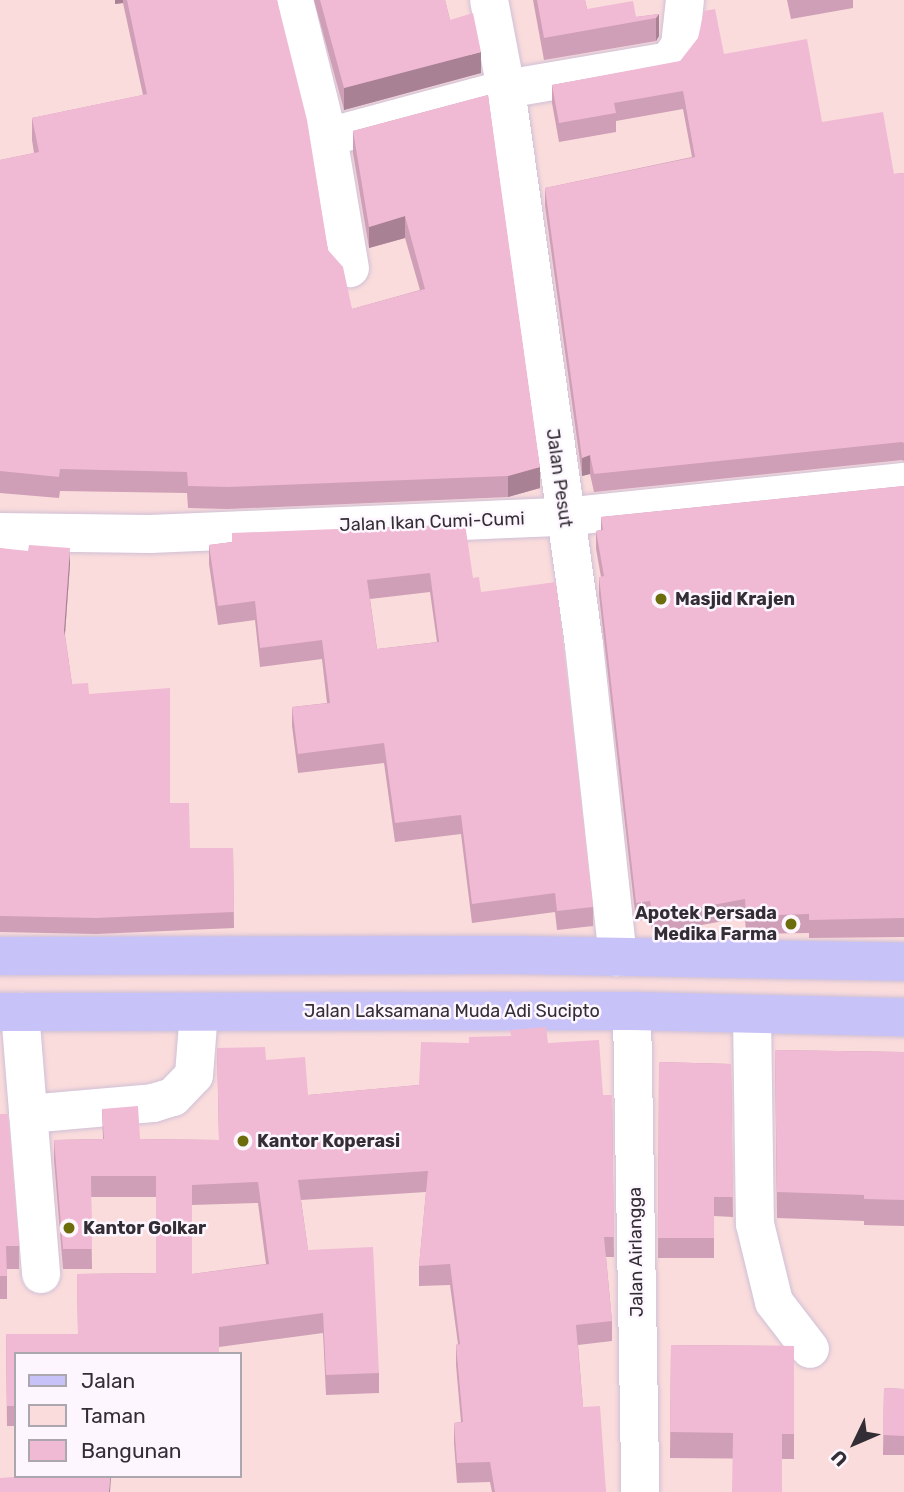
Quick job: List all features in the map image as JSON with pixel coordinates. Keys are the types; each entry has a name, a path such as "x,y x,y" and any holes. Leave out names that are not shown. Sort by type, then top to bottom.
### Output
{"main road":[{"path":"0,956 618,957 904,962"},
{"name":"Jalan Laksamana Muda Adi Sucipto","path":"10,1012 632,1011 904,1017"}],"street":[{"path":"294,0 328,137 350,268"},
{"name":"Jalan Pesut","path":"489,0 506,89 584,645 618,957"},
{"path":"328,137 506,89 669,61 680,45 684,0"},
{"name":"Jalan Ikan Cumi-Cumi","path":"0,532 150,534 564,516 904,482"},
{"name":"Jalan Airlangga","path":"632,1011 640,1492"},
{"path":"10,1012 29,1114 41,1274"},
{"path":"29,1114 153,1103 173,1097 194,1075 199,1012"},
{"path":"752,1014 755,1224 774,1301 810,1349"}],"green space":[{"path":"0,0 904,0 904,1492 0,1492"}],"building":[{"path":"127,0 277,0 307,120 328,250 343,267 352,309 425,289 405,216 369,227 353,131 488,95 540,467 508,476 228,487 188,486 187,472 60,469 59,477 0,471 0,160 39,152 32,118 147,94"},
{"path":"320,0 445,0 450,20 473,13 481,52 344,88"},
{"path":"537,0 585,0 587,9 633,1 636,17 659,14 656,18 544,38"},
{"path":"715,9 724,54 807,39 822,122 883,112 894,174 904,173 904,443 594,474 590,455 582,458 545,188 695,157 683,91 614,103 616,113 559,123 552,85 680,61 698,38 704,11"},
{"path":"904,486 904,918 809,920 809,914 746,916 745,899 653,916 650,901 636,903 599,577 604,576 596,531 603,530 601,517"},
{"path":"465,524 473,578 479,577 481,592 556,582 593,907 557,911 555,893 472,904 461,815 395,823 384,743 298,754 292,707 330,703 322,640 260,648 255,601 218,606 209,545 232,542 232,533","holes":["430,573 439,642 377,649 367,580"]},
{"path":"29,545 70,548 64,630 72,684 88,683 89,694 170,688 170,803 189,803 190,848 233,848 234,912 96,918 0,916 0,548 28,551"},
{"path":"546,1027 548,1043 599,1040 603,1095 612,1095 614,1237 604,1237 612,1321 576,1325 583,1407 600,1406 606,1492 495,1492 490,1462 457,1463 454,1423 463,1422 456,1345 460,1344 450,1264 419,1266 428,1171 298,1180 308,1250 373,1247 379,1373 326,1375 323,1313 219,1327 219,1352 14,1352 14,1406 7,1406 6,1334 78,1334 77,1274 156,1273 156,1176 91,1176 92,1249 63,1249 54,1140 104,1139 102,1109 138,1106 140,1139 219,1140 217,1048 265,1047 266,1060 305,1057 308,1095 419,1085 421,1042 469,1043 469,1037 511,1036 510,1030","holes":["258,1182 269,1264 192,1274 192,1185"]},
{"path":"775,1050 904,1052 904,1200 864,1199 864,1195 777,1192"},
{"path":"659,1062 731,1064 733,1197 714,1197 714,1238 658,1238"},
{"path":"0,1114 8,1114 19,1246 6,1246 7,1276 0,1276"},
{"path":"671,1345 794,1346 794,1434 782,1434 782,1492 732,1492 733,1433 670,1432"},
{"path":"884,1388 904,1389 904,1436 883,1435"},
{"path":"0,1478 110,1478 109,1492 0,1492"}],"place":[{"name":"Masjid Krajen","path":"661,599"},
{"name":"Apotek Persada Medika Farma","path":"791,924"},
{"name":"Kantor Koperasi","path":"243,1141"},
{"name":"Kantor Golkar","path":"69,1228"}]}
